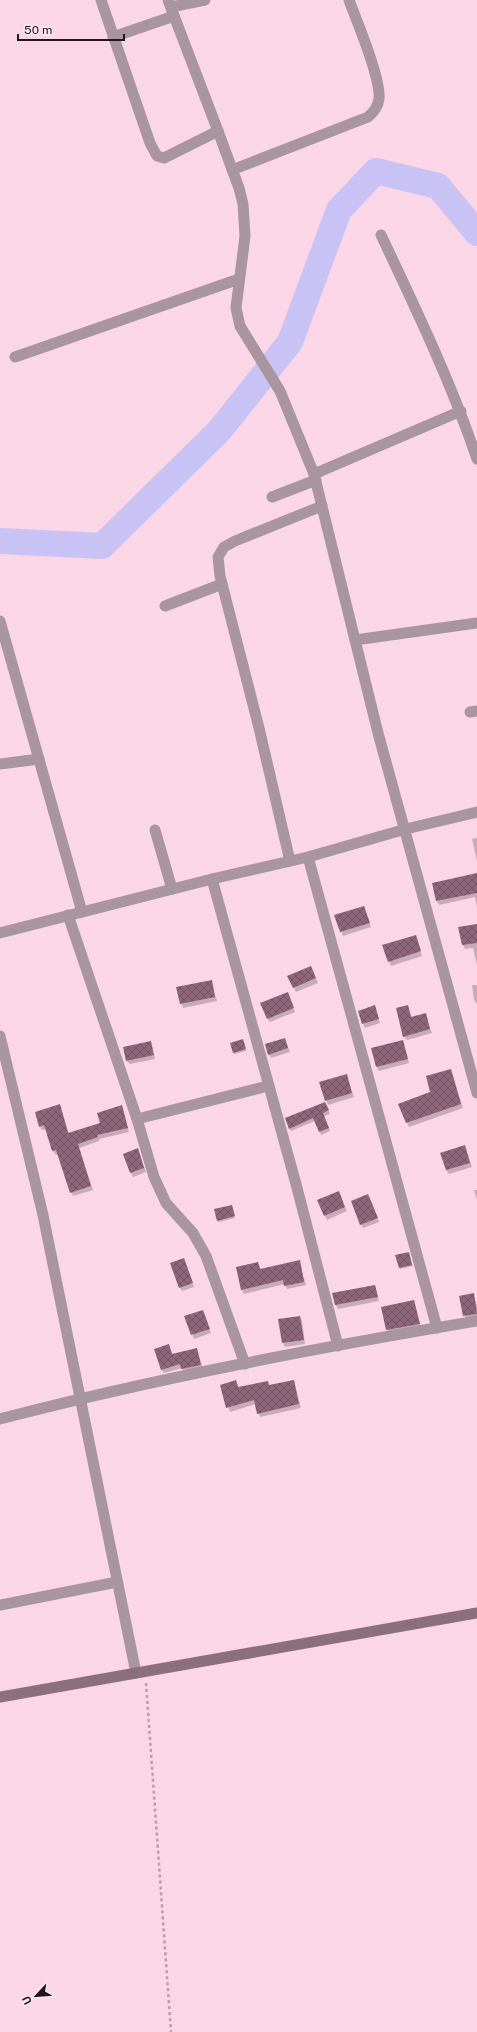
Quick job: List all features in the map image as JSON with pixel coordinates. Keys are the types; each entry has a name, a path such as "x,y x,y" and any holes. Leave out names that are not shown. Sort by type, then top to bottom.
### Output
{"main road":[{"path":"0,1698 477,1613"}],"street":[{"path":"101,0 150,143 157,156 164,158 218,131"},
{"path":"113,37 171,8 205,0"},
{"path":"232,170 368,117 376,109 379,98 376,78 349,0"},
{"path":"171,8 240,193 245,219 245,236 236,314 240,326 280,391 315,477 378,733 406,829 477,1093"},
{"path":"381,235 436,352 461,412 477,459"},
{"path":"15,357 239,279"},
{"path":"272,497 461,412"},
{"path":"290,861 259,728 222,584 218,561 219,554 224,547 322,506"},
{"path":"165,606 222,584"},
{"path":"0,621 82,912"},
{"path":"354,640 477,623"},
{"path":"0,764 39,758"},
{"path":"0,933 212,879 308,857 406,829 477,812"},
{"path":"155,830 172,889"},
{"path":"308,857 437,1328"},
{"path":"212,879 296,1184 338,1346"},
{"path":"68,915 137,1119 154,1177 162,1195 173,1212 193,1233 206,1256 245,1364"},
{"path":"0,1036 43,1216 117,1582 140,1673"},
{"path":"137,1119 268,1086"},
{"path":"0,1419 81,1398 245,1364 477,1321"},
{"path":"0,1605 117,1582"}],"path":[{"path":"140,1673 171,2032"}],"building":[{"path":"477,873 477,893 436,901 432,883"},
{"path":"364,906 370,923 340,932 334,915"},
{"path":"477,924 477,943 462,945 458,927"},
{"path":"416,935 421,951 388,962 382,945"},
{"path":"311,966 316,978 293,988 287,976"},
{"path":"212,980 215,997 180,1004 176,987"},
{"path":"288,992 294,1008 267,1019 260,1003"},
{"path":"375,1005 379,1019 362,1024 358,1011"},
{"path":"408,1005 411,1017 426,1013 430,1029 403,1037 396,1008"},
{"path":"285,1038 288,1048 268,1055 265,1044"},
{"path":"243,1039 246,1049 233,1053 230,1043"},
{"path":"403,1040 408,1059 376,1067 371,1048"},
{"path":"151,1041 154,1055 126,1061 123,1047"},
{"path":"451,1069 461,1104 406,1123 398,1104 430,1092 426,1076"},
{"path":"347,1074 352,1093 325,1101 319,1082"},
{"path":"325,1102 329,1110 323,1113 329,1128 319,1132 313,1118 289,1129 285,1118"},
{"path":"60,1104 68,1133 100,1123 97,1113 122,1105 128,1128 97,1135 98,1137 78,1144 91,1186 70,1193 56,1150 52,1151 44,1125 39,1127 35,1112"},
{"path":"465,1145 470,1163 446,1170 440,1153"},
{"path":"138,1148 144,1168 130,1173 123,1154"},
{"path":"339,1191 345,1207 324,1216 317,1200"},
{"path":"368,1194 378,1218 360,1225 351,1201"},
{"path":"232,1205 235,1216 217,1221 214,1209"},
{"path":"409,1252 412,1265 399,1268 395,1255"},
{"path":"184,1258 193,1283 179,1288 170,1263"},
{"path":"300,1260 304,1282 284,1286 283,1280 241,1290 236,1267 258,1262 260,1269"},
{"path":"375,1285 378,1297 335,1305 332,1293"},
{"path":"474,1293 477,1314 463,1316 459,1296"},
{"path":"414,1300 420,1324 386,1330 381,1307"},
{"path":"203,1310 210,1329 191,1335 184,1316"},
{"path":"300,1316 304,1340 282,1343 278,1319"},
{"path":"169,1344 172,1354 197,1348 201,1365 181,1369 180,1364 161,1370 154,1349"},
{"path":"236,1380 238,1387 268,1381 269,1385 294,1380 299,1404 257,1414 254,1400 226,1408 220,1385"}],"waterway":[{"path":"0,541 102,546 219,431 290,342 339,210 376,171 438,186 477,233"}]}
